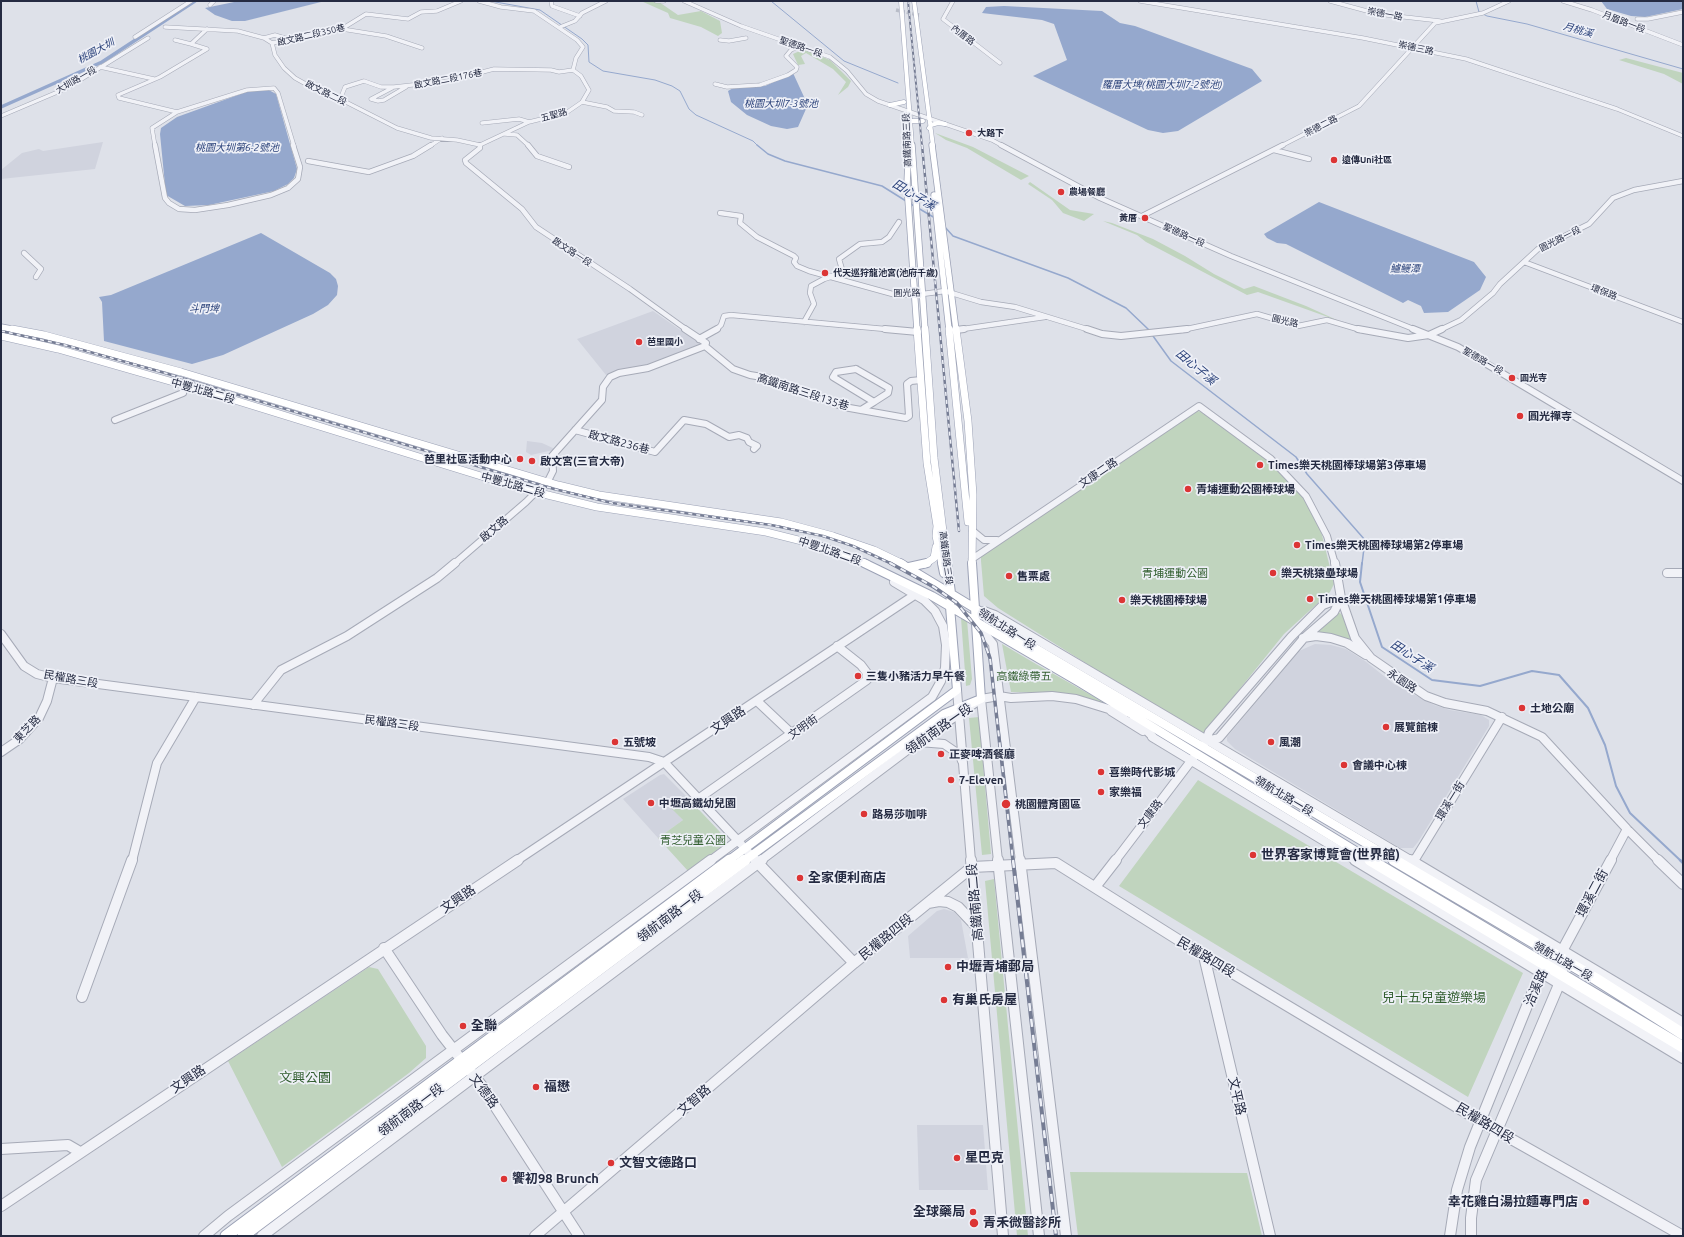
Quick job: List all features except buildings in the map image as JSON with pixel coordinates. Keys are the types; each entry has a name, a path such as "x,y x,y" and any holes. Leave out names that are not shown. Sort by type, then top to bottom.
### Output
{"main road":[{"name":"高鐵南路三段","path":"898,1 904,102 909,112 911,121 914,184 914,232 918,294 927,364 938,492 951,593"},
{"name":"高鐵南路三段","path":"902,1 910,107 907,185 914,232"},
{"name":"高鐵南路三段","path":"910,1 918,55"},
{"name":"高鐵南路三段","path":"914,1 924,117 937,196 948,292 972,559 974,608"},
{"path":"916,62 918,55"},
{"path":"890,105 904,102"},
{"path":"910,107 917,108"},
{"name":"高鐵南路三段","path":"924,117 929,128 936,177 937,196"},
{"path":"911,121 924,117"},
{"path":"929,128 931,125 945,124"},
{"name":"高鐵南路三段","path":"948,292 956,330 968,421 973,495 972,559"},
{"name":"高鐵南路三段","path":"918,294 918,332 927,463 937,526 936,536 944,574 951,593"},
{"name":"中豐北路二段","path":"1,327 44,335 182,372 546,482 607,496 780,522 858,544 909,567 974,608"},
{"name":"中豐北路二段","path":"1,336 58,349 208,392 535,492 597,507 676,520 766,532 818,545 901,580 975,621"},
{"path":"955,379 959,358"},
{"path":"921,380 927,364"},
{"path":"937,526 947,559"},
{"path":"909,567 925,564 934,558 937,550 936,536"},
{"name":"高鐵南路二段","path":"951,593 950,607 957,690"},
{"path":"974,608 981,699"},
{"name":"領航北路一段","path":"974,608 996,621 1008,632 1199,751 1400,883 1561,979 1683,1047"},
{"name":"領航北路一段","path":"975,621 1128,712 1410,866 1559,959 1596,979 1683,1034"},
{"name":"領航南路一段","path":"748,852 957,690"},
{"name":"領航南路一段","path":"226,1236 460,1059 748,852 944,714 959,711 981,699"},
{"name":"領航南路一段","path":"243,1236 460,1059"}],"street":[{"name":"大圳路一段","path":"1,116 67,88 148,38 135,37 191,1"},
{"path":"210,5 214,1"},
{"name":"啟文路二段350巷","path":"272,43 342,29 366,14 408,19 420,12 437,11 461,1"},
{"path":"479,1 501,7 534,11 560,27 583,45 573,70 581,76 589,90 582,102 607,107 614,111 634,112 642,115"},
{"path":"550,1 552,6 580,16"},
{"path":"560,27 575,21 580,16 606,1"},
{"path":"656,1 664,1"},
{"name":"聖德路一段","path":"684,1 756,32 830,57 847,71 869,97 992,140 1100,198 1231,256 1469,352 1683,481"},
{"name":"內厝路","path":"953,1 943,19 1000,63"},
{"name":"崇德三路","path":"1140,1 1201,13 1412,47 1466,60 1617,109 1683,136"},
{"name":"崇德一路","path":"1330,1 1378,14 1440,21"},
{"name":"崇德二路","path":"1142,216 1359,106 1434,24 1440,21 1481,13 1509,1"},
{"name":"月眉路一段","path":"1563,1 1592,10 1683,45"},
{"path":"1637,19 1648,19 1683,12"},
{"path":"165,27 207,28 238,31 264,38 272,43"},
{"path":"191,44 207,28"},
{"path":"342,29 386,36 422,48"},
{"path":"720,40 746,39 756,32"},
{"path":"264,38 275,35 291,40"},
{"path":"175,40 207,49 154,79 118,95 119,98 177,112 247,90 274,88 278,93 300,167 298,179 288,188 271,194 228,205 195,210 179,210 165,198 152,128 177,112"},
{"name":"啟文路二段","path":"272,43 276,55 295,78 322,93 338,98 398,128 431,138 442,138 480,145"},
{"path":"715,84 727,87 760,85 788,75 796,70 797,67 786,56 791,50 801,46"},
{"path":"100,67 154,79"},
{"name":"啟文路二段176巷","path":"338,98 341,97 345,87 364,81 381,87 394,87 448,81 494,69 551,70 559,72 573,70"},
{"path":"392,88 372,99 378,101 384,100 406,87"},
{"name":"五聖路","path":"480,145 529,122 562,114 582,102"},
{"path":"482,123 519,119 529,122"},
{"path":"501,134 517,135 526,142 537,156 569,167"},
{"path":"308,161 369,172 380,170 413,156 442,138"},
{"name":"啟文路一段","path":"480,145 480,148 465,160 466,163 522,209 536,227 706,343 705,346"},
{"path":"1274,150 1309,159"},
{"name":"圓光路一段","path":"1429,335 1467,315 1493,293 1538,249 1588,224 1613,198 1634,190 1683,181"},
{"name":"圓光路","path":"720,213 741,216 740,223 762,240 794,256 796,258 794,262 797,266 809,271 896,295 948,292 981,302 1015,307 1045,317 1058,318 1102,334 1121,336 1194,329 1257,314 1298,326 1327,320 1368,332 1399,337 1408,338 1429,335"},
{"path":"804,322 814,304 810,293 811,286 843,273 839,259 860,244 882,242 889,237 899,222"},
{"path":"24,253 41,269 36,277"},
{"name":"環保路","path":"1524,262 1683,322"},
{"path":"699,339 716,330 721,325 722,318 728,315 918,332"},
{"name":"圓光路","path":"956,330 1045,317"},
{"name":"啟文路","path":"253,705 281,670 347,636 437,578 526,502 546,482 553,471 552,456 602,400 603,387 606,381 614,375 648,368 705,346"},
{"name":"高鐵南路三段135巷","path":"705,346 737,371 768,378 844,407 906,418 909,416 907,384 911,381 921,380"},
{"path":"861,410 874,402 890,392 887,385 856,369 841,371 833,375 874,402"},
{"path":"115,420 183,393"},
{"name":"文康二路","path":"972,559 997,540 1199,406"},
{"name":"永園路","path":"1199,406 1270,459 1306,496 1327,536 1335,564 1341,598 1355,638 1371,658 1387,671 1426,696 1445,703 1487,711 1522,726 1546,740 1626,829 1683,884"},
{"name":"啟文路236巷","path":"575,430 655,452 684,420 706,424 710,428 729,437 740,435 747,438 749,442 756,446 754,449"},
{"path":"973,530 984,540 997,540"},
{"path":"1667,573 1683,573"},
{"path":"894,582 916,594 935,611 943,626 946,645 946,668 941,682 932,697 896,724"},
{"name":"文興路","path":"1,1206 384,948 916,594"},
{"name":"文康路","path":"1094,887 1199,751 1206,735 1291,636 1323,605 1341,598"},
{"name":"文康路","path":"1199,751 1219,738 1304,638 1334,612 1341,598"},
{"path":"975,621 993,644 1066,1236"},
{"name":"民權路三段","path":"1,634 24,666 37,674 53,678 649,757 664,762"},
{"path":"1291,636 1304,638 1316,636 1347,643 1371,658"},
{"name":"文明街","path":"698,799 867,680 868,673 861,665 838,646"},
{"name":"東芝路","path":"1,752 20,739 40,718 47,701 53,678"},
{"name":"高鐵南路二段","path":"957,690 1002,1236"},
{"path":"1039,1236 981,699 999,696 1011,698 1052,696 1076,699 1108,709 1128,712 1155,739"},
{"path":"82,997 136,850 157,763 196,697"},
{"path":"757,701 792,734"},
{"path":"896,724 931,709"},
{"name":"領航北路一段","path":"1108,709 1155,739 1199,751"},
{"name":"領航南路一段","path":"204,1236 228,1216 460,1059 748,852 918,742 959,711"},
{"name":"環溪一街","path":"1400,883 1502,717"},
{"name":"領航南路一段","path":"262,1236 474,1077 748,852 896,724"},
{"path":"918,742 935,742 944,744 952,748 960,755 963,763"},
{"path":"664,762 748,852"},
{"name":"環溪二街","path":"1559,959 1562,949 1626,829"},
{"name":"民權路四段","path":"748,852 854,963 972,867 1020,866 1056,863 1204,956 1497,1130 1683,1236"},
{"name":"領航北路一段","path":"1410,866 1562,949 1683,1023"},
{"path":"928,903 939,901 948,902 958,907 977,926"},
{"name":"文德路","path":"384,948 474,1077 579,1236"},
{"name":"文平路","path":"1204,956 1270,1236"},
{"name":"洽溪路","path":"1450,1236 1457,1190 1470,1148 1481,1120 1544,969 1559,959 1561,979 1476,1180 1471,1218 1471,1236"},
{"name":"文智路","path":"535,1236 854,963"},
{"name":"領航北路一段","path":"1561,979 1683,1058"},
{"path":"1,1149 68,1145 80,1152"}],"shaded area":[{"path":"103,142 95,169 1,179 1,170 22,153 39,149 43,151"},
{"name":"芭里國小","path":"653,311 702,345 642,368 620,371 606,375 577,339"},
{"path":"527,441 542,443 555,449 552,452 549,451 531,455 526,452"},
{"path":"1315,644 1331,645 1346,649 1365,661 1394,684 1434,705 1450,710 1481,715 1489,720 1489,726 1413,848 1400,848 1235,749 1227,741 1227,737 1299,651"},
{"name":"中壢高鐵幼兒園","path":"664,774 686,796 671,807 683,820 658,838 623,799 660,775"},
{"path":"944,909 954,912 961,920 968,958 910,958 908,936 937,911"},
{"path":"917,1125 983,1125 988,1190 919,1190"}],"green space":[{"path":"641,1 659,2 678,15 701,11 720,21 722,33 718,36 701,27 670,18 668,13"},
{"path":"804,49 830,60 851,81 848,87 838,95 846,82 833,69 806,53 801,56 805,64 798,65 793,54"},
{"path":"1626,58 1683,73 1683,84 1664,74 1619,60"},
{"path":"935,133 973,147 1029,176 1021,180 967,148 946,140"},
{"path":"1030,182 1070,210 1094,214 1084,221 1063,213 1052,200 1028,184"},
{"path":"1103,221 1153,239 1214,274 1244,289 1254,286 1306,306 1339,321 1258,292 1247,295 1146,242 1137,235"},
{"name":"青埔運動公園","path":"1197,411 1203,412 1267,460 1306,501 1313,512 1322,535 1334,584 1330,592 1284,634 1205,732 1197,733 998,608 984,596 981,555 1059,501"},
{"path":"1334,613 1340,613 1344,617 1352,639 1350,641 1316,633 1314,630"},
{"path":"961,618 967,620 972,679 970,685 966,686"},
{"name":"高鐵綠帶五","path":"1002,644 1114,708 1048,693 1011,692"},
{"path":"979,717 991,854 982,855 969,718"},
{"name":"兒十五兒童遊樂場","path":"1198,780 1523,973 1468,1097 1119,886"},
{"name":"青芝兒童公園","path":"686,796 720,832 724,840 721,847 688,871 658,838 683,820 670,807"},
{"path":"994,879 1028,1236 1017,1236 985,881"},
{"name":"文興公園","path":"369,967 378,969 426,1046 426,1058 409,1073 282,1167 228,1061"},
{"path":"1070,1172 1247,1173 1262,1236 1078,1236"}],"water":[{"path":"239,1 325,1 245,21 232,21 215,15 205,8"},
{"path":"1601,1 1683,1 1683,9 1645,17 1631,16 1607,9"},
{"name":"羅厝大埤(桃園大圳7-2號池)","path":"1004,6 1102,11 1120,23 1135,26 1252,69 1262,81 1178,131 1163,133 1148,130 1033,76 1067,60 1054,24 1042,20 982,13 986,7"},
{"name":"桃園大圳7-3號池","path":"793,73 805,99 806,109 798,127 787,129 771,126 747,115 731,102 728,91 735,87 765,86"},
{"name":"桃園大圳第6-2號池","path":"267,89 276,94 297,169 294,178 288,184 274,191 209,205 185,206 166,195 160,134 161,128 177,117 249,91"},
{"name":"鱸鰻潭","path":"1319,202 1474,262 1486,277 1480,290 1448,312 1424,313 1421,306 1408,300 1403,303 1286,244 1277,243 1267,238 1264,234"},
{"name":"斗門埤","path":"261,233 330,273 336,279 338,286 337,295 328,305 313,314 223,355 192,364 104,341 102,302 99,297 111,295"}],"waterway":[{"name":"桃園大圳","path":"1,107 102,62 195,1"},
{"name":"田心子溪","path":"490,1 540,10 582,39 588,45 589,62 603,71 655,80 672,86 680,91 689,109 696,115 753,141 757,145"},
{"path":"771,1 844,61 898,83"},
{"name":"月桃溪","path":"1476,1 1479,12 1487,16 1527,24 1683,69"},
{"name":"田心子溪","path":"757,145 768,154 785,161 882,186 914,206"},
{"name":"田心子溪","path":"918,208 935,218"},
{"name":"田心子溪","path":"944,226 953,236 1068,278 1126,308 1148,329 1171,361 1296,457 1307,474 1365,540 1362,564"},
{"name":"田心子溪","path":"1362,563 1360,582 1382,647 1432,680 1480,686 1532,671 1559,675 1588,708 1605,745 1616,786 1630,813 1681,861"}],"tunnel":[{"path":"896,10 919,15"}],"railway":[{"path":"908,1 922,146"},
{"path":"922,145 959,531"},
{"path":"1,331 65,345 165,373 554,489 612,503 771,525 823,536 853,546 891,564"},
{"path":"891,564 934,587 957,603 981,633 990,658 1013,861"},
{"path":"1013,860 1056,1236"}],"place":[{"name":"大路下","path":"969,133"},
{"name":"遠傳Uni社區","path":"1334,160"},
{"name":"農場餐廳","path":"1061,192"},
{"name":"黃厝","path":"1145,218"},
{"name":"代天巡狩龍池宮(池府千歲)","path":"825,273"},
{"name":"芭里國小","path":"639,342"},
{"name":"圓光寺","path":"1512,378"},
{"name":"圓光禪寺","path":"1520,416"},
{"name":"芭里社區活動中心","path":"520,459"},
{"name":"啟文宮(三官大帝)","path":"532,461"},
{"name":"Times樂天桃園棒球場第3停車場","path":"1260,465"},
{"name":"青埔運動公園棒球場","path":"1188,489"},
{"name":"Times樂天桃園棒球場第2停車場","path":"1297,545"},
{"name":"樂天桃猿壘球場","path":"1273,573"},
{"name":"售票處","path":"1009,576"},
{"name":"Times樂天桃園棒球場第1停車場","path":"1310,599"},
{"name":"樂天桃園棒球場","path":"1122,600"},
{"name":"三隻小豬活力早午餐","path":"858,676"},
{"name":"土地公廟","path":"1522,708"},
{"name":"展覽館棟","path":"1386,727"},
{"name":"五號坡","path":"615,742"},
{"name":"風潮","path":"1271,742"},
{"name":"正麥啤酒餐廳","path":"941,754"},
{"name":"會議中心棟","path":"1344,765"},
{"name":"喜樂時代影城","path":"1101,772"},
{"name":"7-Eleven","path":"951,780"},
{"name":"家樂福","path":"1101,792"},
{"name":"中壢高鐵幼兒園","path":"651,803"},
{"name":"桃園體育園區","path":"1006,804"},
{"name":"路易莎咖啡","path":"864,814"},
{"name":"世界客家博覽會(世界館)","path":"1253,855"},
{"name":"全家便利商店","path":"800,878"},
{"name":"中壢青埔郵局","path":"948,967"},
{"name":"有巢氏房屋","path":"944,1000"},
{"name":"全聯","path":"463,1026"},
{"name":"福懋","path":"536,1087"},
{"name":"星巴克","path":"957,1158"},
{"name":"文智文德路口","path":"611,1163"},
{"name":"饗初98 Brunch","path":"504,1179"},
{"name":"幸花雞白湯拉麵專門店","path":"1586,1202"},
{"name":"全球藥局","path":"973,1212"},
{"name":"青禾微醫診所","path":"974,1223"}]}
